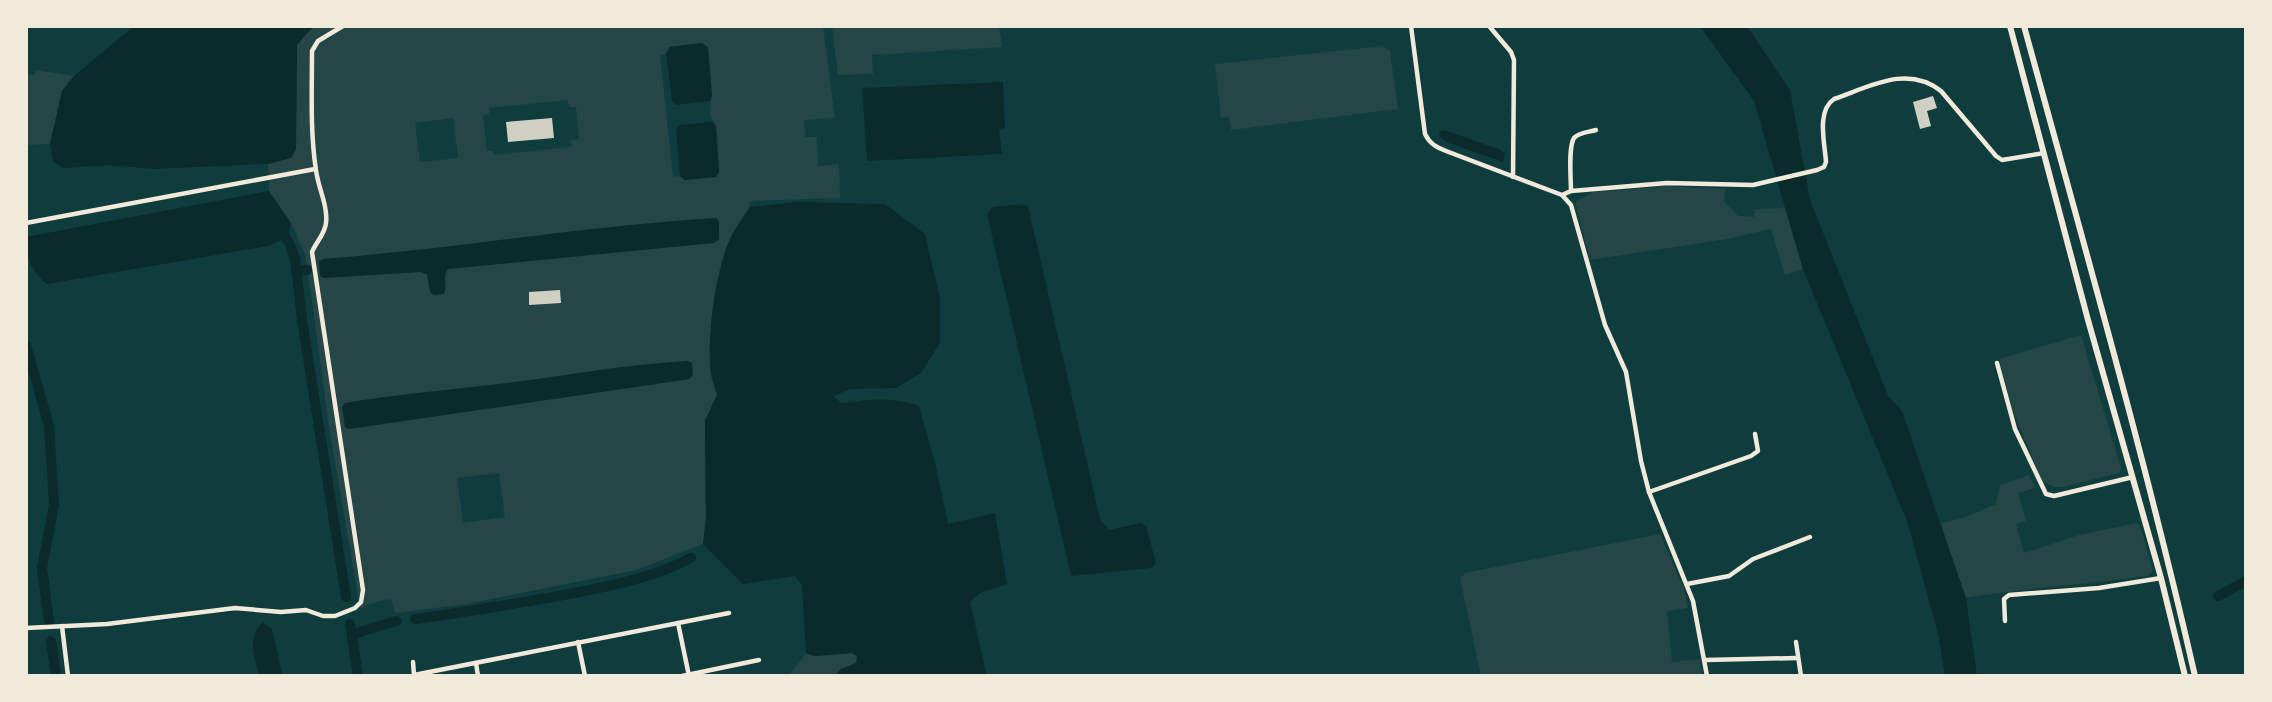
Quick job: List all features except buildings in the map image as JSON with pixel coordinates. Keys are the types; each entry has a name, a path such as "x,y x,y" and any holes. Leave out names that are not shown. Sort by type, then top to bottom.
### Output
{"main road":[{"path":"2010,26 2088,320 2161,578 2185,676"},
{"path":"2024,26 2104,316 2178,600 2194,676"},
{"path":"2088,320 2104,316"}],"street":[{"path":"26,628 107,624 235,608 281,612 306,610 323,616 335,616 355,608 363,596 313,262 316,242 325,231 326,210 315,169 312,51 318,41 343,26"},
{"path":"1411,26 1428,141 1446,152 1562,195 1571,205 1605,325 1626,372 1649,492 1693,601 1707,676"},
{"path":"1489,26 1511,52 1514,60 1513,177"},
{"path":"1562,195 1571,191 1667,183 1745,186 1817,170 1824,167 1826,162 1824,116 1828,103 1844,95 1898,78 1921,79 1931,83 2002,160 2045,152"},
{"path":"1571,191 1573,139 1577,135 1596,130"},
{"path":"26,223 315,169"},
{"path":"1997,363 2015,429 2046,494 2054,496 2133,477"},
{"path":"1649,492 1751,456 1758,451 1755,434"},
{"path":"1687,584 1729,576 1754,559 1810,537"},
{"path":"2005,621 2004,599 2009,595 2099,588 2161,578"},
{"path":"412,662 414,675 729,612"},
{"path":"678,623 689,675"},
{"path":"62,626 68,676"},
{"path":"578,642 585,676"},
{"path":"1796,642 1801,676"},
{"path":"1705,660 1797,658"},
{"path":"682,676 759,660"},
{"path":"476,663 478,676"}],"shaded area":[{"path":"134,26 316,26 297,45 296,149 291,158 268,164 152,169 110,165 64,168 53,162 50,144 62,91 74,76"},
{"path":"316,26 823,26 835,118 804,120 805,137 817,137 818,166 839,164 840,198 750,201 745,216 730,239 719,276 710,337 717,395 705,421 706,518 703,544 636,570 467,604 395,613 391,599 360,608 328,420 306,257 291,223 269,191 268,164 291,158 296,149 297,44","holes":["702,43 712,96 710,111 716,126 719,172 685,180 680,176 673,177 660,55 666,54 670,47","568,100 569,107 576,107 579,139 571,140 572,147 494,155 493,151 487,151 483,115 489,114 489,108","453,118 458,158 420,162 415,123","499,473 505,517 463,523 457,478"]},
{"path":"832,26 999,26 1002,47 872,55 873,74 838,75"},
{"path":"1700,26 1747,26 1790,90 1810,200 1888,396 1902,411 1966,598 1977,676 1945,676 1938,633 1907,521 1803,269 1754,101"},
{"path":"702,43 708,47 712,96 710,101 676,105 672,101 666,54 670,47"},
{"path":"1383,46 1390,51 1398,109 1231,130 1229,117 1221,118 1215,64"},
{"path":"36,70 74,76 62,91 50,144 26,145 26,74 34,75"},
{"path":"1003,82 1005,128 999,129 1002,154 867,161 862,88"},
{"path":"712,122 716,126 719,172 716,177 685,180 680,176 676,130 680,125"},
{"path":"1444,130 1501,150 1505,154 1503,162 1446,142 1439,132"},
{"path":"1668,186 1725,189 1724,201 1738,216 1754,217 1755,209 1785,208 1803,269 1785,275 1771,229 1727,239 1590,260 1575,202 1594,192"},
{"path":"269,191 291,223 288,237 268,246 47,284 33,269 28,257 26,237"},
{"path":"797,202 885,204 925,234 940,299 940,343 921,373 896,388 850,389 834,396 841,403 889,400 919,406 948,524 995,513 1007,584 980,593 970,602 987,676 835,676 841,669 856,663 857,656 852,653 814,656 806,653 802,585 795,576 743,584 703,544 706,518 705,421 717,395 711,374 710,342 721,265 732,235 750,207"},
{"path":"1020,204 1028,206 1100,519 1109,530 1141,523 1146,526 1156,563 1152,568 1071,576 987,214 993,207"},
{"path":"716,218 719,221 719,239 714,243 448,269 444,294 434,295 430,292 427,274 420,272 324,278 320,276 319,261 323,259 617,226"},
{"path":"2081,335 2121,468 2119,473 2054,487 2042,481 2013,411 1999,359"},
{"path":"688,361 692,363 693,375 690,379 349,429 345,427 342,407 345,403 620,367"},
{"path":"2029,475 2035,488 2018,493 2026,521 2016,524 2024,553 2079,535 2136,523 2140,525 2153,571 2148,576 1966,598 1940,524 1996,504 2000,485"},
{"path":"1660,534 1684,588 1688,608 1667,611 1672,662 1700,659 1702,676 1481,676 1460,578 1465,573"},
{"path":"263,622 272,629 283,676 259,676 253,641"},
{"path":"806,653 814,656 852,653 857,656 856,663 841,669 835,676 784,676 791,673"}],"waterway":[{"path":"279,227 295,258 302,320 346,597"},
{"path":"296,271 307,270"},
{"path":"26,345 49,426 54,505 42,568 49,623"},
{"path":"415,619 606,587 641,578 691,558"},
{"path":"2218,596 2246,581"},
{"path":"352,637 362,631 397,621"},
{"path":"350,624 358,676"},
{"path":"51,641 56,676"}]}
